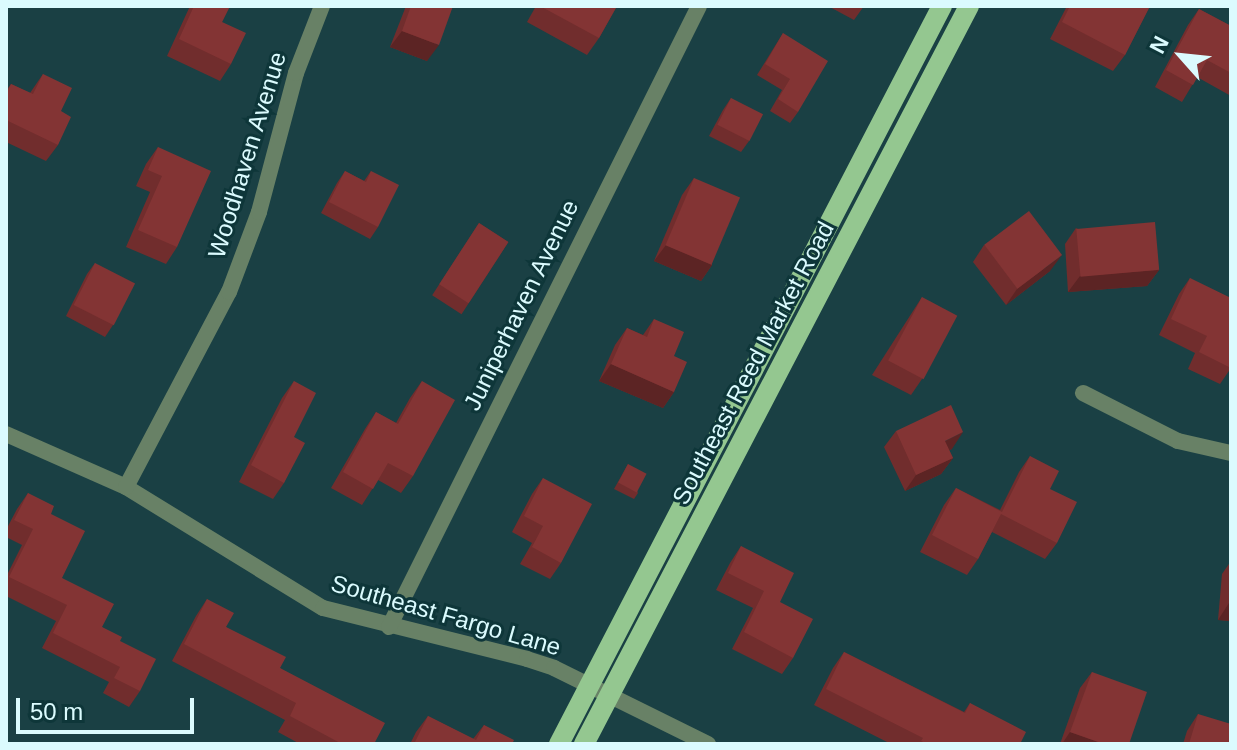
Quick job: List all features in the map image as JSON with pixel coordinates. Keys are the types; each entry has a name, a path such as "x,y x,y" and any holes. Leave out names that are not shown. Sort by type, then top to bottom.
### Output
{"main road":[{"name":"Southeast Reed Market Road","path":"559,744 942,6"},
{"name":"Southeast Reed Market Road","path":"584,744 969,6"}],"street":[{"name":"Woodhaven Avenue","path":"126,487 229,292 259,212 296,73 322,6"},
{"name":"Juniperhaven Avenue","path":"389,627 699,6"},
{"path":"1083,393 1178,441 1231,453"},
{"name":"Southeast Fargo Lane","path":"6,434 126,487 323,608 389,627 527,659 589,685 708,744"}],"building":[{"path":"194,6 230,6 222,22 246,33 231,64 179,39"},
{"path":"411,6 453,6 439,45 402,31"},
{"path":"540,6 617,6 599,38"},
{"path":"1070,6 1150,6 1125,55 1062,22"},
{"path":"1199,9 1231,26 1231,73 1207,60 1193,85 1166,70"},
{"path":"783,33 828,61 798,112 778,99 790,79 765,64"},
{"path":"43,74 72,88 61,111 71,117 58,145 6,120 6,94 11,84 33,94"},
{"path":"731,98 763,114 749,141 717,125"},
{"path":"158,147 211,171 177,247 138,230 162,176 148,170"},
{"path":"345,171 366,182 371,171 399,185 378,227 329,202"},
{"path":"694,178 740,198 712,265 665,245"},
{"path":"1029,211 1062,255 1017,289 984,245"},
{"path":"1155,222 1159,270 1080,277 1076,229"},
{"path":"479,223 508,242 469,303 439,284"},
{"path":"95,263 135,283 114,325 74,305"},
{"path":"1190,278 1231,298 1231,368 1199,352 1207,336 1171,319"},
{"path":"922,297 957,316 924,379 888,361"},
{"path":"654,319 684,332 674,356 687,362 674,392 611,364 627,328 647,337"},
{"path":"294,381 316,393 294,437 305,443 284,483 251,465"},
{"path":"422,381 455,400 413,476 388,463 373,489 343,472 376,412 398,424"},
{"path":"951,405 963,432 945,441 953,458 916,475 896,431"},
{"path":"1030,456 1059,471 1050,489 1077,502 1057,543 1001,514 978,559 932,535 956,488 1002,512"},
{"path":"628,464 647,474 637,492 618,483"},
{"path":"543,478 592,504 561,563 532,547 543,526 524,516"},
{"path":"28,493 54,506 51,514 85,531 62,578 114,604 102,627 122,637 120,641 156,659 140,691 114,678 120,667 53,633 67,605 9,577 33,529 14,520"},
{"path":"741,546 794,573 780,602 813,619 793,658 744,632 764,591 728,573"},
{"path":"207,599 234,613 226,627 286,657 280,668 385,723 374,744 342,744 290,716 296,703 184,644"},
{"path":"844,652 965,713 970,703 1026,732 1020,744 928,744 921,741 923,738 826,689"},
{"path":"1092,672 1147,692 1129,744 1104,744 1070,732"},
{"path":"1198,714 1231,724 1231,744 1189,744"},
{"path":"428,716 476,740 484,725 514,740 512,744 414,744"}]}
